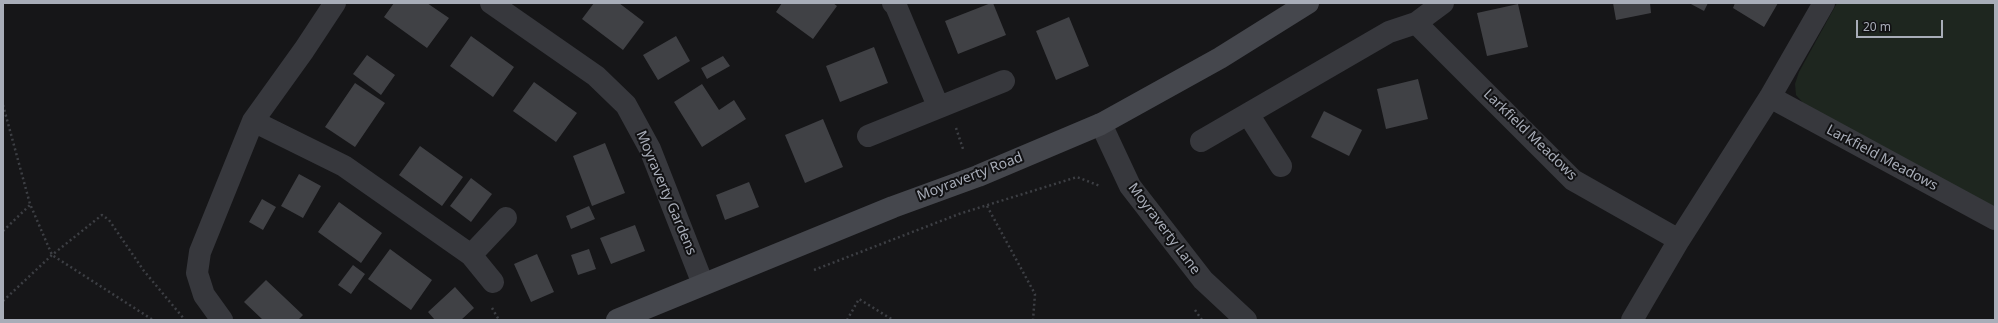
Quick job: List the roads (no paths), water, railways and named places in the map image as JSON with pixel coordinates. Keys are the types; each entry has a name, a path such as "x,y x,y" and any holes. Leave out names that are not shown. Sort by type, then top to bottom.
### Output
{"street":[{"path":"222,320 204,295 197,273 200,252 253,121 304,50 335,3"},
{"name":"Moyraverty Gardens","path":"491,3 596,76 626,105 650,149 703,284"},
{"path":"892,3 896,6 938,106"},
{"name":"Moyraverty Road","path":"617,320 893,207 978,176 1101,124 1220,58 1308,3"},
{"path":"1201,142 1389,32 1416,22 1442,3"},
{"path":"1632,320 1679,240 1770,97 1824,3"},
{"name":"Larkfield Meadows","path":"1416,22 1573,180 1679,240"},
{"path":"868,136 938,106 1004,81"},
{"name":"Larkfield Meadows","path":"1770,97 1995,219"},
{"path":"1248,114 1281,166"},
{"path":"253,121 344,166 471,256 492,282"},
{"name":"Moyraverty Lane","path":"1101,124 1130,186 1202,280 1246,320"},
{"path":"471,256 506,218"}]}
